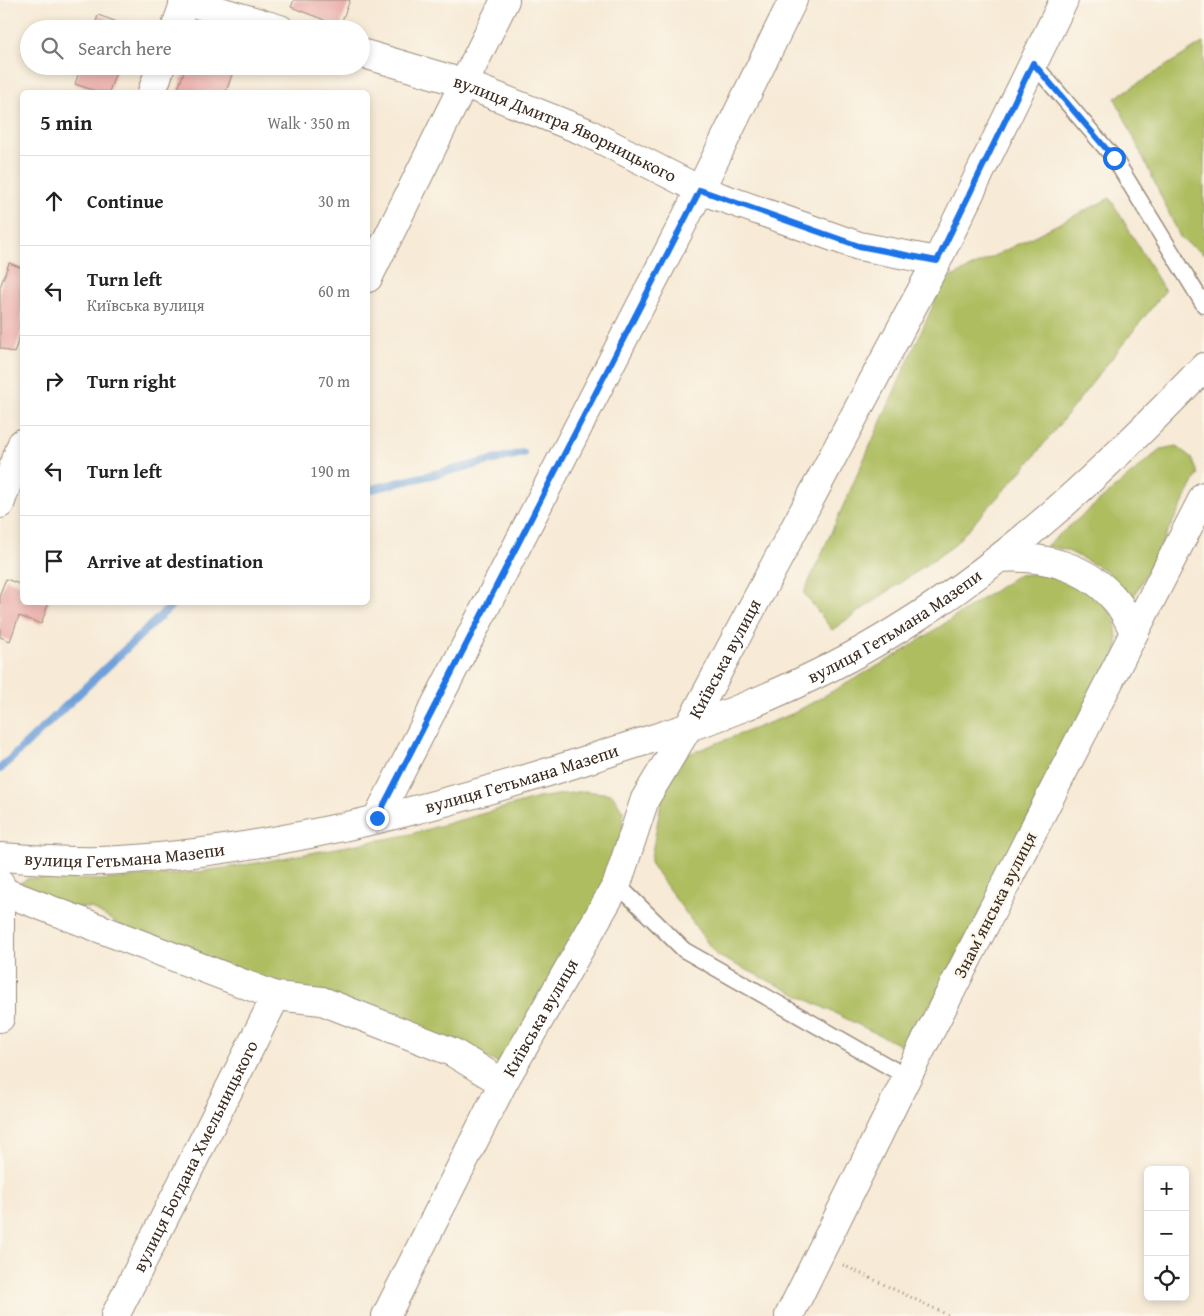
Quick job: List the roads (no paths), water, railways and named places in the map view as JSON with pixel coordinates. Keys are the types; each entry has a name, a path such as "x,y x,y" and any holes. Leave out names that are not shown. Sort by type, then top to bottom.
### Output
{"main road":[{"path":"178,20 184,0 250,20"},
{"path":"370,274 505,0"},
{"path":"377,818 700,190 793,0"},
{"name":"Київська вулиця","path":"386,1316 503,1083 617,884 645,799 689,726 937,261 1064,0"},
{"name":"вулиця Дмитра Яворницького","path":"370,56 463,83 586,132 700,190 859,246 937,261"},
{"path":"153,90 158,75"},
{"name":"вулиця Гетьмана Мазепи","path":"0,857 99,861 166,856 240,846 377,818 578,763 738,709 797,684 850,656 897,630 946,598 999,558 1117,454 1204,366"},
{"path":"0,504 20,449"},
{"name":"Знамʼянська вулиця","path":"789,1316 907,1077 1204,496"},
{"name":"вулиця Гетьмана Мазепи","path":"999,558 1021,556 1043,559 1083,573 1102,586 1118,604 1134,632"},
{"path":"0,1018 1,887 276,996 322,1001 452,1052 503,1083"},
{"name":"вулиця Богдана Хмельницького","path":"115,1316 276,996"}],"lane":[{"path":"1033,63 1114,158 1204,305"},
{"path":"617,884 684,950 907,1077"}],"waterway":[{"path":"370,490 523,453"},
{"path":"0,769 172,605"}]}
